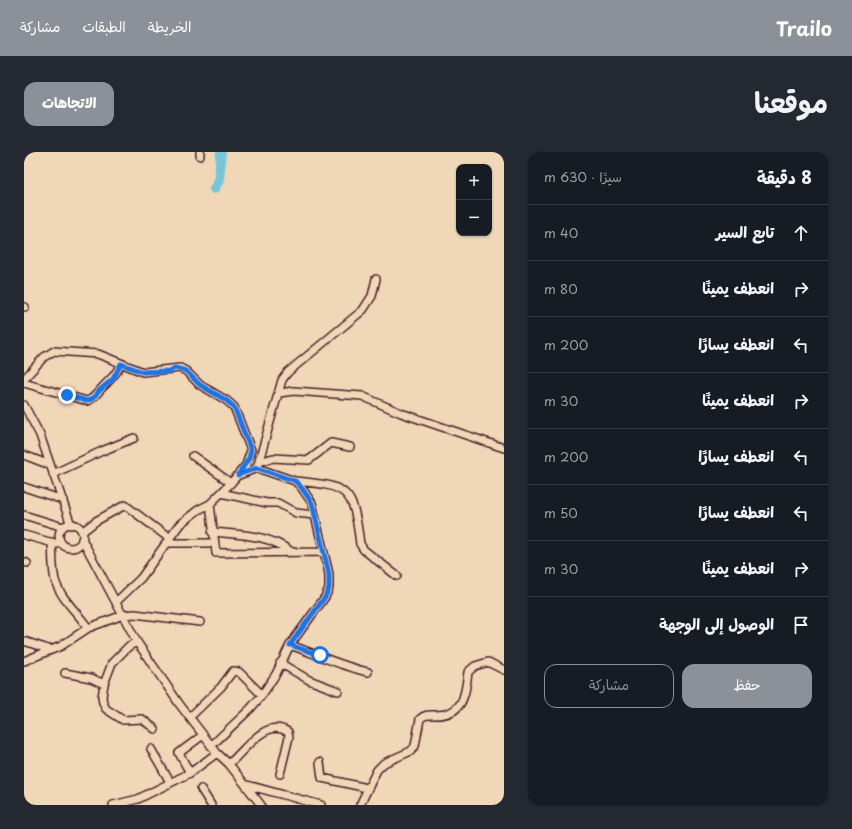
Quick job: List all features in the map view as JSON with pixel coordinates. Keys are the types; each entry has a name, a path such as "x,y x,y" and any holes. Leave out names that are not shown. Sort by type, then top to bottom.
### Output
{"street":[{"path":"258,465 282,380 288,372 363,310 372,296 376,279"},
{"path":"24,379 44,357 54,351 98,354 143,372 180,368 186,371 203,387 231,404 236,411 243,433 251,450 249,458 238,475 210,504 188,517 141,578 116,602"},
{"path":"24,383 87,401 92,399 113,379 121,364"},
{"path":"279,393 299,391 362,396 401,413 504,448"},
{"path":"24,405 40,435 62,500 67,526"},
{"path":"53,474 134,438"},
{"path":"238,475 272,458 309,460 331,443 350,446"},
{"path":"24,455 50,465"},
{"path":"193,456 231,483"},
{"path":"258,465 295,481 330,485 345,492 351,499 360,544 364,550 397,576"},
{"path":"211,746 251,708 262,695 276,674 290,645 328,592 329,574 312,503 295,481"},
{"path":"24,487 62,500"},
{"path":"221,493 267,503 278,503 296,513 314,515"},
{"path":"210,504 213,543 216,553 324,552"},
{"path":"24,535 52,542 68,548 77,546 82,536 96,521 125,505 128,505 169,541 213,543"},
{"path":"24,515 67,526 78,527 137,642 155,670 211,746 247,785 261,805"},
{"path":"64,546 59,539 59,534 67,526"},
{"path":"212,532 255,536 279,543 292,552"},
{"path":"52,542 56,581 64,598 77,612 88,628"},
{"path":"24,661 61,646 88,628 123,614 135,614 200,622"},
{"path":"24,641 51,650"},
{"path":"137,642 115,658 104,684 102,696 106,709 123,720 142,719 155,729"},
{"path":"290,645 320,655 346,667 368,672"},
{"path":"360,805 377,770 384,763 410,751 415,746 420,719 423,716 445,715 458,706 464,698 468,672 470,669 488,662 504,670"},
{"path":"280,664 309,680 338,691"},
{"path":"190,717 221,687 233,671 239,672 262,695"},
{"path":"65,673 91,678 104,684"},
{"path":"229,764 265,731 278,728 285,729 288,732 289,737 280,774"},
{"path":"190,773 179,753 203,735"},
{"path":"151,749 170,782"},
{"path":"113,805 138,802 170,782 190,773 217,753"},
{"path":"320,762 322,778 367,788"},
{"path":"247,785 321,805"},
{"path":"201,789 211,805"}],"waterway":[{"path":"214,189 219,180 221,152"}],"route":[{"path":"67,395 87,401 92,399 103,386 113,379 121,364 134,370 151,373 180,368 192,376 200,385 226,400 234,407 251,450 246,465 238,475 257,468 288,478 295,481 301,487 312,503 317,530 321,540 329,574 329,588 325,597 290,645 320,655"}]}
